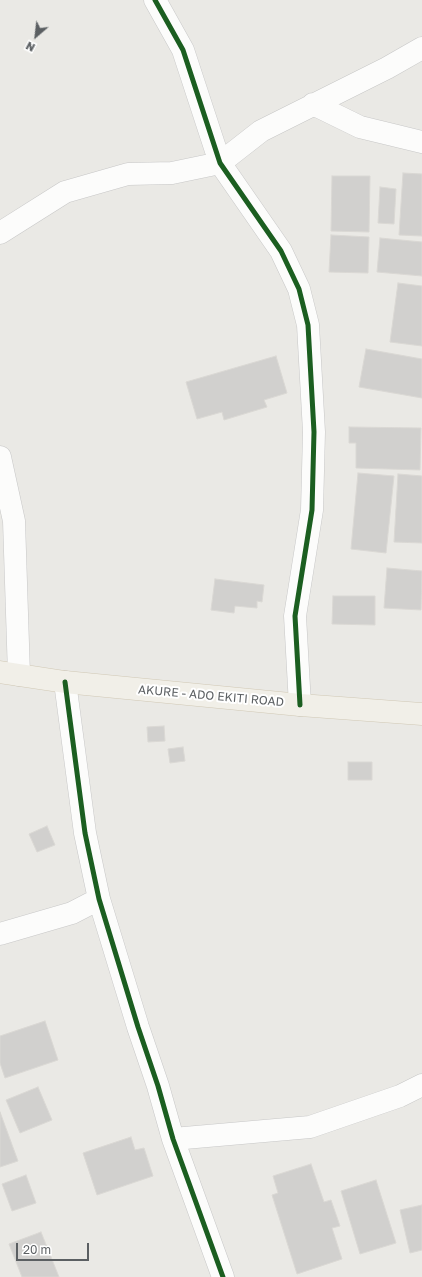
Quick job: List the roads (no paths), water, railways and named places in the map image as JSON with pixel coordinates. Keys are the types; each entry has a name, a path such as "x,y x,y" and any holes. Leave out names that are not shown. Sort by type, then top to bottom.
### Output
{"main road":[{"name":"AKURE - ADO EKITI ROAD","path":"9,673 65,682 300,705 422,714"}],"street":[{"path":"155,0 183,50 220,163 281,251 299,289 308,326 314,432 312,510 295,616 300,705"},
{"path":"0,233 65,192 128,174 172,172 220,163 261,131 387,68 422,48"},
{"path":"313,104 360,127 422,142"},
{"path":"0,457 14,521 9,673"},
{"path":"65,682 85,833 99,900 138,1027 158,1086 173,1139 223,1277"},
{"path":"0,934 72,913 99,900"},
{"path":"173,1139 310,1127 400,1096 422,1085"}]}
